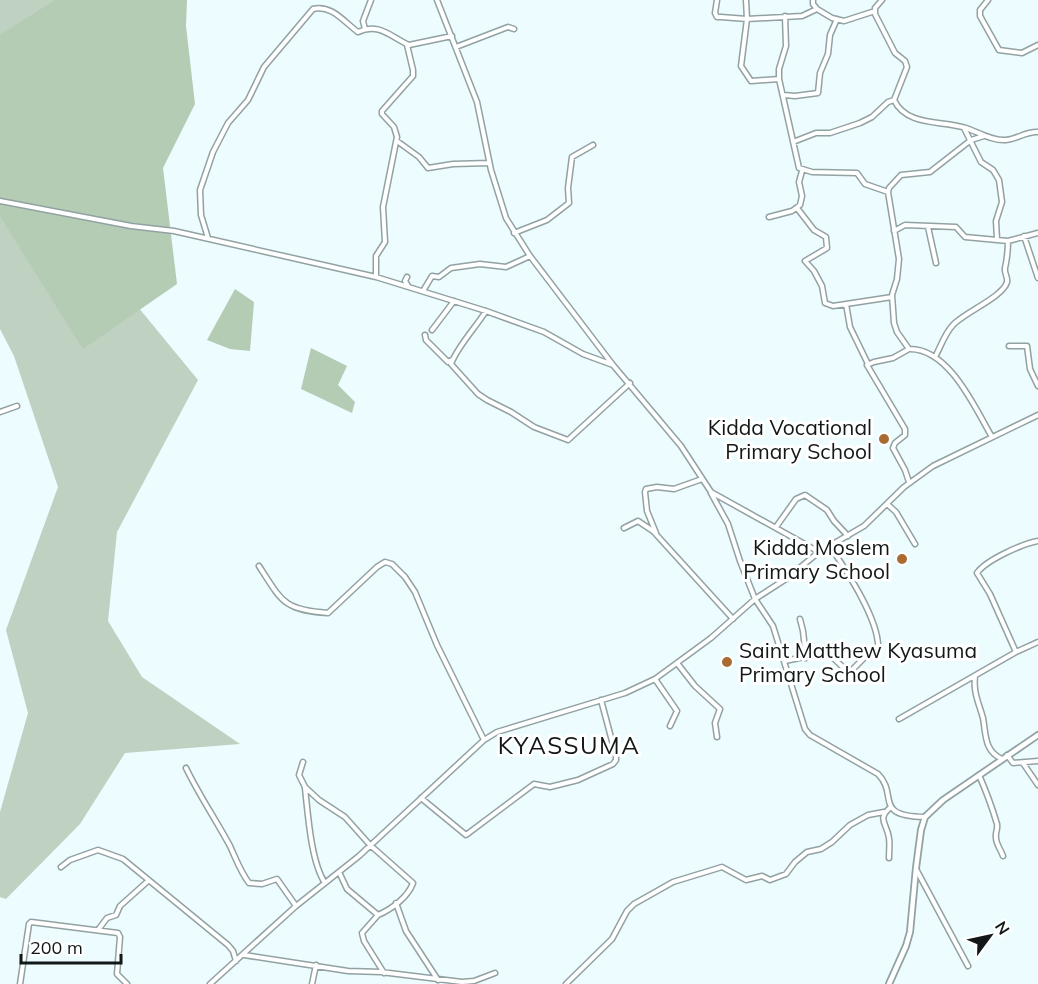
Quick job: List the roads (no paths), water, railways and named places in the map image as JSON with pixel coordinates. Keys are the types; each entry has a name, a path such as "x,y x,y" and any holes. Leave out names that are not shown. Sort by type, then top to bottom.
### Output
{"street":[{"path":"208,238 201,215 200,190 213,152 228,123 249,100 264,67 315,8 318,0"},
{"path":"365,28 363,21 371,0"},
{"path":"437,0 477,102 489,163 506,218 530,256 613,365 681,446 711,492 731,530 755,599 773,626 805,729 810,735 878,774 884,782 888,802 903,816 925,818"},
{"path":"717,0 715,13 717,16 747,19 805,16 817,9"},
{"path":"746,0 747,19 740,64 742,70 751,81 779,79"},
{"path":"813,0 817,9 837,19 852,20 875,11"},
{"path":"882,0 875,11 895,53 906,63 907,67 894,100"},
{"path":"987,0 980,10 980,15 999,50 1022,53 1038,45"},
{"path":"315,8 340,16 356,32 365,28"},
{"path":"785,16 786,46 779,69 779,79 799,168 802,171"},
{"path":"784,95 818,93 820,73 828,54 830,36 837,19"},
{"path":"456,47 508,27 514,29"},
{"path":"365,28 387,33 407,45 452,36"},
{"path":"376,277 376,256 386,242 383,207 397,141 394,127 382,114 399,90 413,76 407,45"},
{"path":"894,100 903,112 921,120 963,127 984,136 1005,140 1038,132"},
{"path":"793,142 818,133 830,133 860,123 894,100"},
{"path":"963,127 981,162 993,170 999,180 1002,202 996,221 997,239"},
{"path":"909,350 897,332 892,297 899,259 889,188 901,174 930,172 971,140 984,136"},
{"path":"397,141 419,157 428,168 453,164 489,163"},
{"path":"514,233 544,222 569,203 568,188 572,157 593,145"},
{"path":"802,171 856,173 866,184 888,192"},
{"path":"769,217 797,208 802,200 799,182 802,171"},
{"path":"0,201 208,238 376,277 486,311 544,332 583,354 613,365"},
{"path":"797,208 814,230 826,237 826,248 805,261 814,271 822,286 824,301 833,306 892,297"},
{"path":"894,231 905,225 956,227 965,237 1008,241 1038,233"},
{"path":"928,227 936,263"},
{"path":"1024,236 1038,278"},
{"path":"935,357 952,325 987,302 1007,282 1004,271 1008,261 1008,241"},
{"path":"423,291 432,276 439,277 451,268 480,264 506,267 530,256"},
{"path":"407,277 405,281 408,286"},
{"path":"432,330 454,301"},
{"path":"846,304 850,327 867,365 905,429 905,435 895,443 893,448 909,483"},
{"path":"486,311 467,340 454,354 452,366 478,394 534,428 565,441 568,440 630,383"},
{"path":"425,335 426,340 448,362 453,360"},
{"path":"1009,346 1027,346 1030,369 1038,386"},
{"path":"868,364 893,358 909,350 920,350 935,357 962,386 992,437"},
{"path":"0,412 17,406"},
{"path":"210,984 296,906 370,846 484,740 497,732 625,693 655,680 755,599 819,552 864,526 909,483 933,465 1038,415"},
{"path":"657,535 647,511 646,489 674,489 702,479"},
{"path":"711,492 819,552"},
{"path":"776,527 796,499 805,495 827,510 848,536"},
{"path":"887,504 896,512 915,544"},
{"path":"624,528 639,520 657,535 733,619"},
{"path":"1016,652 990,594 977,573 987,564 1030,542 1038,541"},
{"path":"785,662 827,652 849,673 879,647 875,630 850,575 830,546"},
{"path":"259,566 273,589 290,607 297,610 328,613 377,567 385,562 392,564 415,592 437,645 484,740"},
{"path":"800,619 806,658"},
{"path":"899,718 1038,642"},
{"path":"676,663 695,686 720,709 715,723 717,737"},
{"path":"975,676 975,698 983,719 986,741 993,754 1002,759"},
{"path":"655,680 677,713 670,726"},
{"path":"421,798 466,835 534,784 550,787 578,780 613,764 616,756 601,700"},
{"path":"890,984 910,932 921,830 925,818 943,800 978,774 1038,735"},
{"path":"1008,755 1012,763 1038,761"},
{"path":"303,762 299,775 305,787 318,872 325,883"},
{"path":"1023,763 1038,785"},
{"path":"186,768 231,849 236,864 249,884 262,884 278,879 296,906"},
{"path":"978,774 989,798 989,805 998,829 996,841 1003,856"},
{"path":"305,787 345,818 370,846 413,883 406,896 378,915 362,933 384,973"},
{"path":"566,984 612,939 627,911 634,904 673,882 722,867 746,880 762,876 770,880 786,874 807,852 826,846 850,825 868,815 884,812 891,807"},
{"path":"884,812 882,818 890,840 889,858"},
{"path":"61,867 70,860 98,850 123,859 228,945 233,951 236,962"},
{"path":"916,868 968,966"},
{"path":"339,872 347,889 378,915"},
{"path":"98,930 107,918 116,915 120,906 148,880"},
{"path":"396,903 406,931 438,980"},
{"path":"20,984 30,922 116,932 119,935 117,974 127,984"},
{"path":"244,955 348,971 438,980 474,981 495,973"},
{"path":"312,984 316,966"}],"place":[{"name":"Kidda Vocational Primary School","path":"884,439"},
{"name":"Kidda Moslem Primary School","path":"902,559"},
{"name":"Saint Matthew Kyasuma Primary School","path":"727,662"}],"district":[{"name":"KYASSUMA","path":"569,745"}]}
